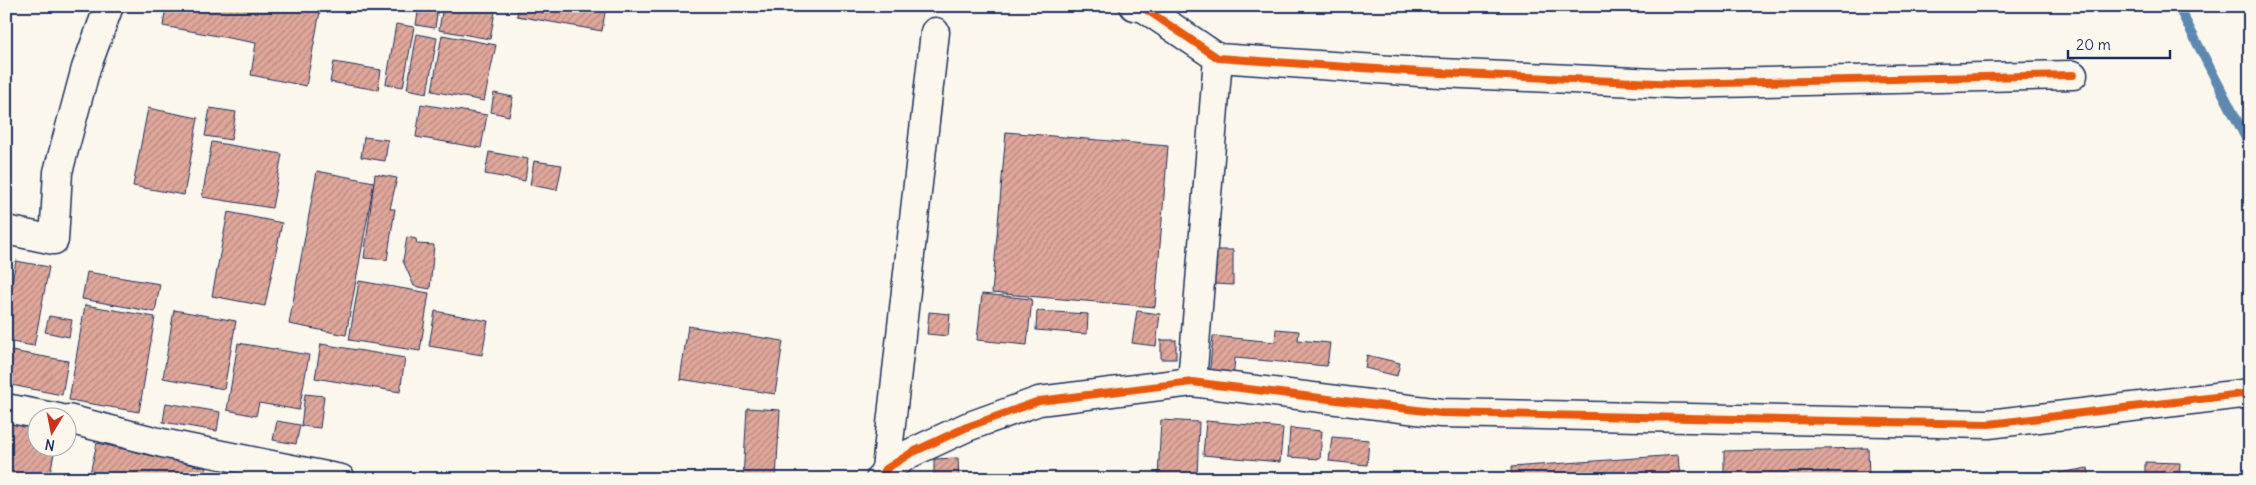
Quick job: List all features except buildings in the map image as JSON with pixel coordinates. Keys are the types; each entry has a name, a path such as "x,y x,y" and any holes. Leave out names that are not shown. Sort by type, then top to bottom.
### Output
{"street":[{"path":"6,230 54,240 58,172 86,68 109,6"},
{"path":"1134,6 1144,8 1218,58 1420,72 1677,84 2073,76"},
{"path":"883,474 935,32"},
{"path":"1192,382 1218,58"},
{"path":"883,474 911,454 967,427 1039,401 1192,382 1441,413 1989,424 2250,393"},
{"path":"6,408 28,412"},
{"path":"78,422 162,443 341,479"}],"waterway":[{"path":"2178,6 2250,146"}],"cycle path":[{"path":"1134,6 1144,8 1218,58 1420,72 1677,84 2073,75"},
{"path":"880,479 886,469 911,453 967,427 1039,401 1192,382 1441,413 1989,424 2250,393"}]}
